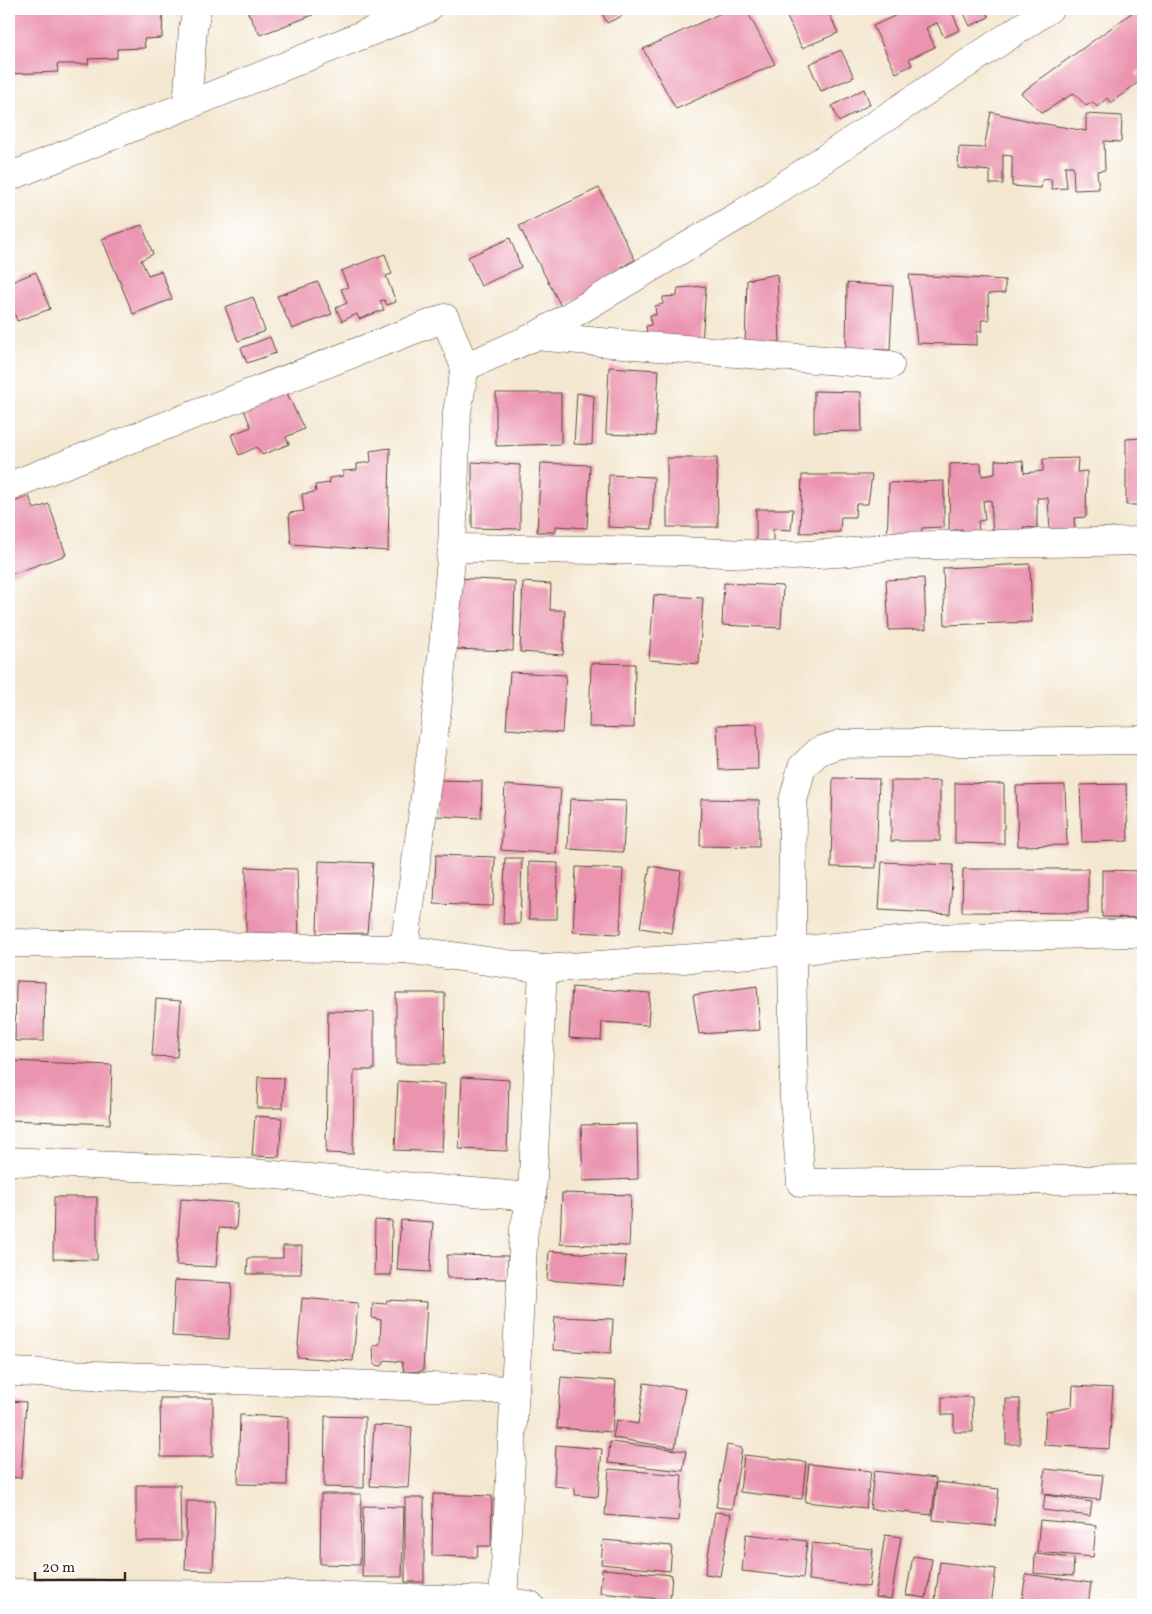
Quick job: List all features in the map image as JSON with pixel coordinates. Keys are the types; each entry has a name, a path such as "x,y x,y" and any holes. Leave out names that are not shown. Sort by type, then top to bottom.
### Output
{"street":[{"path":"187,105 193,29 198,9"},
{"path":"9,177 426,9"},
{"path":"465,367 536,336 743,213 1049,9"},
{"path":"9,486 445,318 465,367 457,412 452,548 438,702 404,949"},
{"path":"536,336 890,365"},
{"path":"452,548 678,551 792,556 850,552 891,546 1143,540"},
{"path":"1143,740 840,744 819,750 802,767 793,801 792,951 794,1099 801,1182 1143,1179"},
{"path":"9,943 404,949 543,970 792,951 929,938 1136,934"},
{"path":"503,1601 524,1228 532,1197 543,970"},
{"path":"9,1161 239,1172 532,1197"},
{"path":"9,1372 515,1390"},
{"path":"9,1593 320,1600 503,1601 530,1605"}],"building":[{"path":"9,9 163,9 162,38 144,39 145,48 117,49 117,58 88,59 89,64 57,64 58,72 9,74"},
{"path":"249,9 312,9 313,15 260,35 248,13"},
{"path":"600,9 619,9 622,16 607,23"},
{"path":"730,9 746,9 775,64 676,109 643,49"},
{"path":"783,9 827,9 838,33 802,48"},
{"path":"909,9 961,9 952,13 960,30 944,37 937,23 926,28 935,47 909,59 912,65 896,73 873,26"},
{"path":"962,9 985,9 989,17 970,26"},
{"path":"1137,9 1143,9 1143,55 1141,57 1143,69 1136,73 1141,80 1111,103 1107,98 1097,107 1093,102 1086,106 1074,93 1042,113 1021,93"},
{"path":"841,50 854,77 821,91 809,64"},
{"path":"864,89 870,104 839,122 832,106"},
{"path":"991,112 1086,131 1086,114 1122,116 1121,142 1104,141 1105,170 1097,171 1099,189 1074,190 1073,166 1065,166 1067,188 1052,189 1051,179 1042,180 1041,188 1012,186 1012,156 1003,155 1003,184 990,184 990,171 958,168 959,147 984,148"},
{"path":"599,188 635,260 621,267 623,273 562,308 519,226"},
{"path":"142,225 153,254 141,260 148,275 161,271 172,299 133,314 102,239"},
{"path":"510,238 521,267 481,286 468,257"},
{"path":"385,254 392,274 386,276 396,302 387,305 384,300 380,301 384,310 359,319 357,314 342,321 336,308 347,303 341,289 348,287 341,271"},
{"path":"36,272 50,309 17,321 9,299 9,283"},
{"path":"777,274 780,342 745,344 747,280"},
{"path":"909,275 1005,280 1005,293 988,294 989,320 981,320 982,331 977,331 977,345 917,343"},
{"path":"318,282 332,314 292,329 277,296"},
{"path":"847,283 893,286 890,350 846,349"},
{"path":"706,286 702,343 648,341 646,326 651,325 650,315 656,315 655,306 663,304 663,297 677,296 678,288"},
{"path":"253,297 265,331 238,341 225,307"},
{"path":"270,337 276,353 247,363 241,348"},
{"path":"609,367 659,370 655,436 606,434"},
{"path":"286,391 304,429 286,437 289,444 262,455 257,447 239,455 231,435 251,427 244,410"},
{"path":"814,391 861,392 862,431 814,432"},
{"path":"496,393 561,393 561,444 496,446"},
{"path":"577,393 594,396 592,445 574,444"},
{"path":"1143,438 1143,505 1126,505 1126,439"},
{"path":"390,448 388,551 291,544 289,513 304,511 302,494 316,492 315,485 330,483 329,478 343,476 343,471 357,470 357,464 371,462 370,451"},
{"path":"667,458 717,458 718,527 667,527"},
{"path":"1078,458 1077,472 1087,471 1086,517 1074,518 1075,533 1050,532 1048,498 1037,498 1037,528 1023,527 1023,533 993,539 991,500 983,501 985,520 978,521 979,533 962,539 962,529 949,531 950,464 981,463 982,476 995,474 995,460 1023,461 1024,473 1043,471 1043,459"},
{"path":"472,462 520,465 520,529 472,528"},
{"path":"541,463 590,465 587,528 556,526 556,532 537,532"},
{"path":"609,475 654,477 652,529 608,527"},
{"path":"802,475 872,475 868,504 856,504 855,517 841,517 840,532 800,533"},
{"path":"944,481 944,527 922,528 921,543 887,544 889,483"},
{"path":"29,496 34,509 49,504 66,555 9,575 9,504"},
{"path":"756,509 793,509 791,530 773,529 773,542 756,541"},
{"path":"1030,564 1032,622 945,625 943,568"},
{"path":"455,578 515,581 513,651 452,649"},
{"path":"924,578 926,629 889,630 886,580"},
{"path":"523,582 551,584 550,610 565,610 563,655 520,652"},
{"path":"724,583 783,586 781,628 722,625"},
{"path":"654,595 703,598 699,664 649,660"},
{"path":"591,663 635,664 634,728 589,727"},
{"path":"510,672 566,675 562,733 506,729"},
{"path":"757,724 758,769 719,770 717,725"},
{"path":"833,778 879,779 876,868 831,867"},
{"path":"436,780 482,781 481,818 435,816"},
{"path":"891,781 940,781 940,841 891,841"},
{"path":"955,783 1004,784 1004,844 955,843"},
{"path":"1126,784 1128,841 1082,842 1080,785"},
{"path":"505,785 561,789 556,854 501,850"},
{"path":"1065,785 1067,845 1018,846 1016,786"},
{"path":"570,799 626,801 623,852 568,849"},
{"path":"701,799 759,800 759,847 700,846"},
{"path":"436,855 495,857 493,906 434,904"},
{"path":"505,858 522,858 520,924 503,924"},
{"path":"319,861 373,863 367,933 317,934"},
{"path":"529,862 558,863 557,919 529,919"},
{"path":"882,862 953,865 950,914 879,910"},
{"path":"650,866 681,871 672,933 640,928"},
{"path":"246,867 297,869 299,941 246,939"},
{"path":"576,867 623,869 620,934 573,932"},
{"path":"963,869 1088,869 1088,913 962,912"},
{"path":"1102,870 1143,871 1143,918 1102,917"},
{"path":"16,981 45,982 44,1041 15,1041"},
{"path":"757,986 760,1030 699,1034 693,995"},
{"path":"572,987 650,993 648,1025 602,1022 601,1040 569,1038"},
{"path":"396,993 445,993 444,1064 396,1064"},
{"path":"156,999 181,1001 177,1057 152,1056"},
{"path":"328,1011 374,1012 374,1070 354,1070 353,1154 326,1153"},
{"path":"9,1061 112,1065 110,1124 9,1120"},
{"path":"258,1077 284,1078 283,1108 257,1108"},
{"path":"462,1077 509,1080 507,1151 459,1149"},
{"path":"398,1081 445,1084 442,1152 395,1150"},
{"path":"255,1116 282,1118 279,1157 252,1156"},
{"path":"637,1124 638,1179 583,1181 581,1125"},
{"path":"562,1193 631,1195 629,1246 560,1244"},
{"path":"54,1197 97,1197 97,1260 53,1259"},
{"path":"181,1199 238,1203 236,1229 219,1228 216,1267 176,1265"},
{"path":"375,1220 392,1221 391,1275 374,1275"},
{"path":"401,1220 433,1222 430,1272 397,1270"},
{"path":"283,1246 302,1246 301,1274 247,1274 248,1258 283,1258"},
{"path":"549,1251 626,1256 624,1286 547,1280"},
{"path":"447,1255 508,1256 508,1279 447,1278"},
{"path":"175,1280 232,1283 229,1339 172,1336"},
{"path":"302,1298 358,1303 353,1361 297,1357"},
{"path":"387,1300 427,1302 423,1371 404,1372 402,1362 386,1360 382,1366 374,1365 373,1346 380,1344 381,1320 372,1318 373,1303 386,1304"},
{"path":"555,1317 613,1319 611,1353 553,1350"},
{"path":"561,1377 616,1381 612,1432 557,1428"},
{"path":"644,1383 685,1389 675,1448 613,1438 616,1420 638,1424"},
{"path":"1073,1386 1113,1388 1109,1449 1044,1445 1046,1412 1072,1407"},
{"path":"942,1397 972,1397 973,1432 954,1432 954,1415 942,1415"},
{"path":"160,1398 213,1398 213,1457 161,1457"},
{"path":"1006,1399 1020,1399 1020,1444 1006,1444"},
{"path":"9,1401 26,1402 21,1478 9,1477"},
{"path":"240,1415 288,1417 287,1485 238,1484"},
{"path":"325,1416 365,1417 364,1488 324,1487"},
{"path":"374,1425 412,1427 408,1488 370,1486"},
{"path":"610,1442 686,1451 683,1471 608,1463"},
{"path":"556,1445 602,1449 598,1497 575,1495 575,1488 554,1486"},
{"path":"727,1445 742,1448 732,1509 716,1507"},
{"path":"744,1455 806,1462 802,1499 740,1492"},
{"path":"809,1464 871,1471 866,1508 805,1502"},
{"path":"609,1469 682,1475 679,1521 605,1515"},
{"path":"1045,1469 1103,1475 1100,1500 1043,1494"},
{"path":"874,1471 936,1478 932,1515 870,1509"},
{"path":"937,1482 999,1489 995,1526 933,1520"},
{"path":"136,1485 180,1485 181,1541 136,1541"},
{"path":"321,1494 361,1494 360,1565 320,1564"},
{"path":"433,1494 492,1496 491,1546 478,1546 477,1557 432,1556"},
{"path":"1045,1495 1092,1502 1090,1516 1043,1510"},
{"path":"405,1498 424,1498 424,1582 405,1582"},
{"path":"187,1501 215,1501 213,1571 185,1570"},
{"path":"363,1506 404,1507 402,1577 362,1577"},
{"path":"715,1512 731,1514 720,1576 705,1574"},
{"path":"1040,1520 1096,1525 1093,1557 1037,1552"},
{"path":"746,1534 807,1541 803,1578 742,1571"},
{"path":"885,1535 901,1537 891,1599 875,1597"},
{"path":"603,1540 672,1546 670,1571 601,1564"},
{"path":"812,1543 873,1549 869,1587 808,1580"},
{"path":"1035,1554 1074,1558 1073,1576 1034,1573"},
{"path":"913,1556 932,1559 926,1598 906,1595"},
{"path":"940,1562 996,1569 991,1605 935,1600"},
{"path":"602,1569 672,1575 670,1600 600,1593"},
{"path":"1026,1574 1091,1583 1088,1605 1021,1605"}]}
